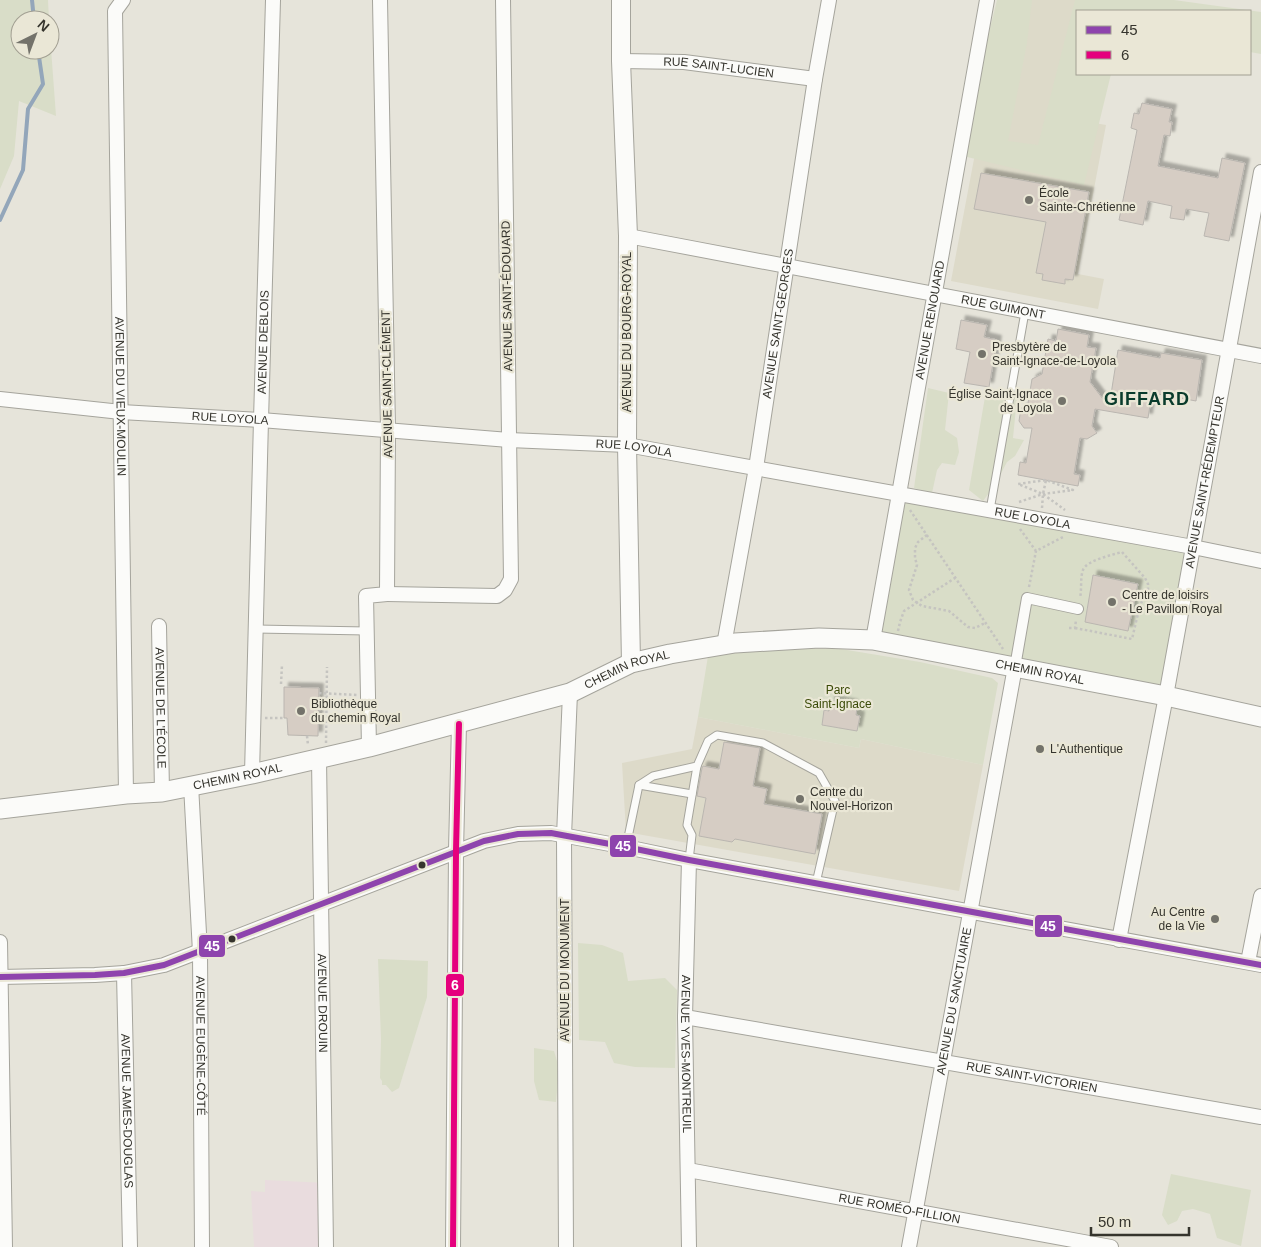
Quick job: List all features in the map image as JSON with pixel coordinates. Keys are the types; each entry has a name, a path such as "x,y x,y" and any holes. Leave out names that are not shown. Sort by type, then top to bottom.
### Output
{"main road":[{"name":"CHEMIN ROYAL","path":"0,809 126,794 162,792 323,758 459,724 570,692 631,663 735,643 819,638 873,640 1166,696 1261,717"}],"street":[{"name":"AVENUE DEBLOIS","path":"252,774 274,0"},
{"name":"AVENUE SAINT-CLÉMENT","path":"380,0 388,429 387,594"},
{"name":"AVENUE SAINT-ÉDOUARD","path":"387,594 497,596 505,590 511,579 503,0"},
{"name":"AVENUE DU BOURG-ROYAL","path":"621,0 621,62 628,236 627,445 631,663"},
{"name":"AVENUE SAINT-GEORGES","path":"724,645 756,468 815,79 829,0"},
{"name":"AVENUE RENOUARD","path":"873,640 987,0"},
{"name":"AVENUE DU VIEUX-MOULIN","path":"117,4 126,794"},
{"name":"RUE SAINT-LUCIEN","path":"621,62 684,62 815,79"},
{"name":"AVENUE SAINT-RÉDEMPTEUR","path":"1119,940 1166,696 1261,172"},
{"name":"RUE GUIMONT","path":"628,236 1261,356"},
{"name":"RUE LOYOLA","path":"0,399 121,412 388,429 509,440 627,445 990,510 1013,508 1042,520 1261,561"},
{"path":"369,747 366,596 387,594"},
{"path":"1015,667 1027,598 1078,609"},
{"name":"AVENUE DE L'ÉCOLE","path":"159,626 162,792"},
{"name":"AVENUE DU SANCTUAIRE","path":"909,1247 1015,667"},
{"name":"AVENUE DU MONUMENT","path":"566,1247 564,836 570,692"},
{"path":"452,1247 459,724"},
{"name":"AVENUE DROUIN","path":"323,758 321,905 326,1247"},
{"name":"AVENUE EUGÈNE-CÔTÉ","path":"191,785 200,952 202,1247"},
{"path":"1,977 95,976 124,973 164,965 456,851 518,834 551,833 1254,964 1261,896"},
{"name":"AVENUE YVES-MONTREUIL","path":"689,860 685,1018 689,1247"},
{"path":"0,942 5,1247"},
{"name":"AVENUE JAMES-DOUGLAS","path":"124,973 130,1247"},
{"name":"RUE SAINT-VICTORIEN","path":"685,1018 1261,1117"},
{"name":"RUE ROMÉO-FILLION","path":"688,1170 1111,1247"}],"lane":[{"path":"990,510 1025,312"},
{"path":"256,629 367,631"},
{"path":"689,860 692,835 686,825 697,766 708,741 717,735 763,743 819,773 835,801 816,883"},
{"path":"626,847 639,785 653,776 697,766"},
{"path":"639,785 692,794"}],"path":[{"path":"1027,598 1036,551 1013,508 1043,494 1073,490 1046,480 1018,484 1043,494"},
{"path":"1042,520 1043,494 1046,480"},
{"path":"899,494 1015,667"},
{"path":"1036,551 1083,527"},
{"path":"927,535 918,542 915,548 915,558 918,565 909,590 913,600 922,606 949,612 968,627 975,628 985,623"},
{"path":"1070,628 1132,639 1140,605 1148,591 1148,584 1122,552 1089,563 1083,568 1082,589 1075,628"},
{"path":"896,644 904,611 955,578"},
{"path":"282,665 282,684"},
{"path":"323,758 327,666"},
{"path":"319,694 368,695"},
{"path":"254,718 284,718"}],"shaded area":[{"name":"École Sainte-Chrétienne","path":"1004,0 1082,0 1076,10 1066,118 1106,125 1078,274 1104,279 1098,309 951,281"},
{"name":"Centre du Nouvel-Horizon","path":"698,717 859,748 861,739 983,765 959,891 626,832 622,763 692,749"},
{"path":"265,1180 326,1183 326,1247 254,1247 251,1191 265,1192"}],"green space":[{"path":"0,0 48,0 48,10 10,10 10,60 52,60 56,116 19,101 14,156 0,189"},
{"path":"997,0 1032,0 1027,43 1008,141 1038,145 1075,0 1174,0 1246,10 1076,10 1076,75 1111,75 1084,185 959,155"},
{"path":"1251,11 1261,12 1261,54 1251,52"},
{"path":"928,388 949,393 945,430 957,438 959,452 955,465 942,463 937,470 932,493 914,488"},
{"path":"997,395 1017,398 1013,438 1024,440 1015,456 1007,462 995,485 983,501 969,490 985,397"},
{"path":"899,494 1193,547 1166,696 873,640"},
{"name":"Parc Saint-Ignace","path":"786,648 841,649 920,662 992,678 998,683 983,765 861,739 859,748 698,717 708,656"},
{"path":"578,943 602,945 623,953 628,981 665,978 677,990 675,1068 635,1067 614,1063 605,1042 579,1040"},
{"path":"378,959 428,961 427,997 399,1088 392,1092 386,1085 382,1085 380,1078 381,1039"},
{"path":"534,1048 554,1051 559,1068 556,1102 539,1100 534,1081"},
{"path":"1171,1174 1251,1190 1241,1246 1217,1238 1210,1214 1193,1209 1182,1211 1177,1221 1168,1225 1162,1215"}],"building":[{"path":"1142,103 1172,109 1169,122 1172,122 1170,136 1164,135 1158,166 1218,178 1222,158 1245,163 1229,241 1204,236 1209,213 1186,209 1184,220 1170,218 1172,206 1148,201 1143,225 1119,220 1137,130 1131,128 1134,113 1139,114"},
{"path":"981,173 1089,192 1073,280 1065,279 1065,284 1042,280 1043,274 1036,273 1046,222 974,209"},
{"name":"Presbytère de Saint-Ignace-de-Loyola","path":"961,320 987,325 984,337 997,340 989,387 964,383 970,352 956,349"},
{"name":"Église Saint-Ignace de Loyola","path":"1058,329 1089,335 1087,347 1096,348 1090,382 1109,407 1118,350 1160,358 1161,353 1202,360 1196,401 1152,393 1148,418 1095,409 1092,426 1097,433 1087,439 1080,438 1074,474 1080,475 1078,486 1018,475 1020,462 1026,463 1032,428 1024,428 1019,421 1021,408 1027,409 1032,379 1042,374 1048,339 1056,341"},
{"name":"Centre de loisirs - Le Pavillon Royal","path":"1093,575 1138,584 1128,631 1085,622"},
{"path":"284,687 319,688 318,736 288,735 287,718 284,718"},
{"path":"831,700 853,704 853,707 857,708 856,715 860,716 857,731 822,725 824,710 829,711"},
{"name":"Centre du Nouvel-Horizon","path":"724,742 760,748 753,786 767,789 764,804 822,814 815,854 735,839 732,842 699,836 706,798 697,796 702,768 703,766 719,769"}],"waterway":[{"path":"32,0 33,10"},
{"path":"0,220 23,170 28,109 43,84 39,60"}],"transit line":[{"name":"6","path":"453,1247 456,851 459,724"},
{"name":"45","path":"0,977 124,973 164,965 484,841 518,834 551,833 1261,965"}],"place":[{"name":"École Sainte-Chrétienne","path":"1029,200"},
{"name":"Presbytère de Saint-Ignace-de-Loyola","path":"982,354"},
{"name":"Église Saint-Ignace de Loyola","path":"1062,401"},
{"name":"Centre de loisirs - Le Pavillon Royal","path":"1112,602"},
{"name":"Bibliothèque du chemin Royal","path":"301,711"},
{"name":"L'Authentique","path":"1040,749"},
{"name":"Centre du Nouvel-Horizon","path":"800,799"},
{"name":"Au Centre de la Vie","path":"1215,919"}],"district":[{"name":"GIFFARD","path":"1147,399"}]}
